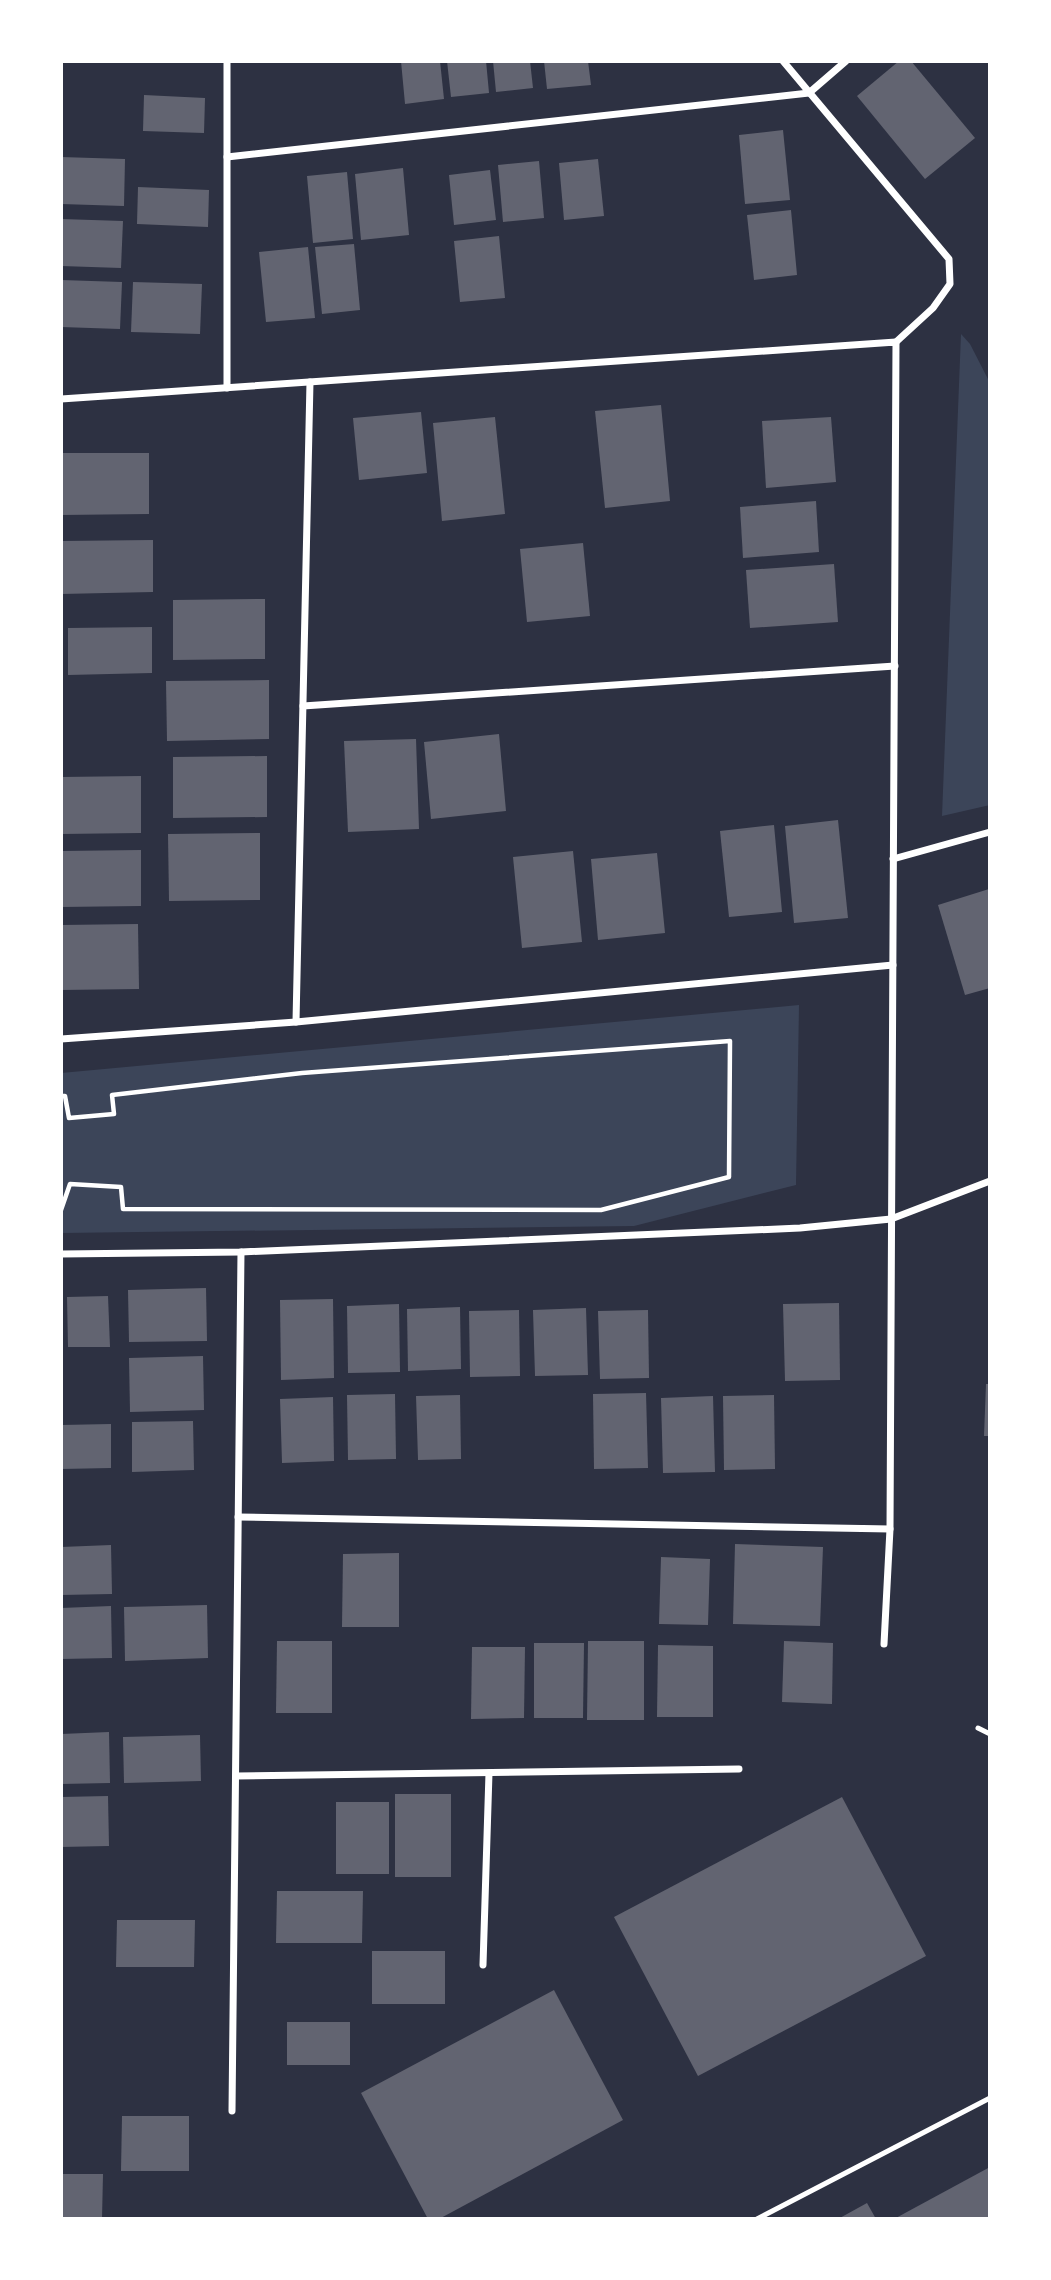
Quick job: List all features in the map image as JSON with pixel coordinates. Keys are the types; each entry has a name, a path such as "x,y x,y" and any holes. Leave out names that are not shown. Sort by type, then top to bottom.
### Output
{"street":[{"path":"227,61 227,388"},
{"path":"61,399 896,342 933,308 950,284 949,259 783,61"},
{"path":"227,156 809,93 846,61"},
{"path":"884,1644 890,1528 896,342"},
{"path":"296,1022 310,382"},
{"path":"303,706 895,666"},
{"path":"893,859 990,832"},
{"path":"61,1039 296,1022 893,965"},
{"path":"61,1254 242,1252 800,1228 891,1219 990,1181"},
{"path":"232,2110 242,1252"},
{"path":"238,1517 890,1528"},
{"path":"236,1776 739,1769"},
{"path":"483,1965 489,1773"}],"lane":[{"path":"978,1728 990,1734"},
{"path":"757,2219 990,2098"}],"path":[{"path":"61,1096 65,1096 69,1118 114,1114 112,1095 302,1073 730,1041 729,1177 601,1210 123,1209 121,1187 70,1184 61,1210"}],"shaded area":[{"path":"961,334 970,344 990,383 990,805 942,816"},
{"path":"799,1005 796,1185 634,1226 61,1233 61,1073"}],"building":[{"path":"401,61 440,61 444,99 405,104"},
{"path":"447,61 486,61 489,93 451,97"},
{"path":"493,61 530,61 533,88 496,92"},
{"path":"544,61 588,61 591,85 547,89"},
{"path":"899,61 911,61 975,138 925,179 857,96"},
{"path":"144,95 205,98 204,133 143,131"},
{"path":"783,130 790,200 745,204 739,135"},
{"path":"61,157 125,159 124,206 61,204"},
{"path":"598,159 604,216 564,220 559,163"},
{"path":"539,161 544,218 503,222 498,165"},
{"path":"403,168 409,235 361,240 355,174"},
{"path":"490,170 496,220 454,225 449,175"},
{"path":"347,172 353,239 313,243 307,176"},
{"path":"138,187 209,190 208,227 137,224"},
{"path":"791,210 797,275 754,280 747,215"},
{"path":"61,219 123,221 121,268 61,266"},
{"path":"499,236 505,298 460,302 454,241"},
{"path":"354,244 360,310 322,314 315,247"},
{"path":"308,247 315,318 266,322 259,252"},
{"path":"61,280 122,282 120,329 61,327"},
{"path":"133,282 202,284 200,334 131,332"},
{"path":"661,405 670,501 605,508 595,411"},
{"path":"421,412 427,473 359,480 353,418"},
{"path":"495,417 505,514 442,521 433,423"},
{"path":"831,417 836,482 766,488 762,421"},
{"path":"61,453 149,453 149,514 61,515"},
{"path":"816,501 819,552 743,558 740,507"},
{"path":"153,540 153,592 61,594 61,541"},
{"path":"583,543 590,616 527,622 520,549"},
{"path":"834,564 838,622 750,628 746,570"},
{"path":"265,599 265,659 173,660 173,600"},
{"path":"152,627 152,673 68,675 68,628"},
{"path":"269,680 269,739 167,741 166,681"},
{"path":"499,734 506,811 431,819 424,742"},
{"path":"416,739 419,829 348,832 344,741"},
{"path":"267,756 267,817 173,818 173,757"},
{"path":"141,776 141,833 61,834 61,777"},
{"path":"838,820 848,918 794,923 785,826"},
{"path":"774,825 782,912 729,917 720,831"},
{"path":"260,833 260,900 169,901 168,834"},
{"path":"141,850 141,906 61,907 61,851"},
{"path":"573,851 582,942 522,948 513,857"},
{"path":"657,853 665,933 598,940 591,859"},
{"path":"989,889 990,988 965,995 938,905"},
{"path":"138,924 139,989 61,990 61,925"},
{"path":"206,1288 207,1341 129,1342 128,1290"},
{"path":"108,1296 110,1347 68,1347 67,1297"},
{"path":"333,1299 334,1378 281,1380 280,1300"},
{"path":"839,1303 840,1380 785,1381 783,1304"},
{"path":"399,1304 400,1372 348,1373 347,1306"},
{"path":"460,1307 461,1369 408,1371 407,1309"},
{"path":"586,1308 588,1375 535,1376 533,1310"},
{"path":"519,1310 520,1376 470,1377 469,1311"},
{"path":"648,1310 649,1378 600,1379 598,1311"},
{"path":"203,1356 204,1410 130,1412 129,1358"},
{"path":"986,1384 990,1384 990,1436 984,1436"},
{"path":"646,1393 648,1468 594,1469 593,1394"},
{"path":"395,1394 396,1459 348,1460 347,1395"},
{"path":"460,1395 461,1459 418,1460 416,1396"},
{"path":"774,1395 775,1469 724,1470 723,1396"},
{"path":"713,1396 715,1472 663,1473 661,1398"},
{"path":"333,1397 334,1461 282,1463 280,1399"},
{"path":"193,1421 194,1470 132,1472 132,1422"},
{"path":"111,1424 111,1468 61,1469 61,1425"},
{"path":"735,1544 823,1547 820,1626 733,1624"},
{"path":"111,1545 112,1594 61,1595 61,1547"},
{"path":"399,1553 399,1627 342,1627 343,1554"},
{"path":"661,1557 710,1559 708,1625 659,1624"},
{"path":"207,1605 208,1658 125,1661 124,1607"},
{"path":"111,1606 112,1658 61,1659 61,1608"},
{"path":"277,1641 332,1641 332,1713 276,1713"},
{"path":"588,1641 644,1641 644,1720 587,1720"},
{"path":"784,1641 833,1643 832,1704 782,1702"},
{"path":"534,1643 584,1643 583,1718 534,1718"},
{"path":"658,1645 713,1646 713,1717 657,1717"},
{"path":"472,1647 525,1647 524,1718 471,1719"},
{"path":"109,1732 110,1783 61,1784 61,1734"},
{"path":"200,1735 201,1781 124,1783 123,1737"},
{"path":"395,1794 451,1794 451,1877 395,1877"},
{"path":"108,1796 109,1846 61,1847 61,1797"},
{"path":"842,1797 926,1956 698,2076 614,1917"},
{"path":"336,1802 389,1802 389,1874 336,1874"},
{"path":"277,1891 363,1891 362,1943 276,1943"},
{"path":"117,1920 195,1920 194,1967 116,1967"},
{"path":"372,1951 445,1951 445,2004 372,2004"},
{"path":"554,1990 623,2120 439,2219 428,2219 361,2093"},
{"path":"287,2022 350,2022 350,2065 287,2065"},
{"path":"122,2116 189,2116 189,2171 121,2171"},
{"path":"990,2167 990,2219 894,2219"},
{"path":"61,2174 103,2174 102,2219 61,2219"},
{"path":"867,2203 876,2219 838,2219"}]}
